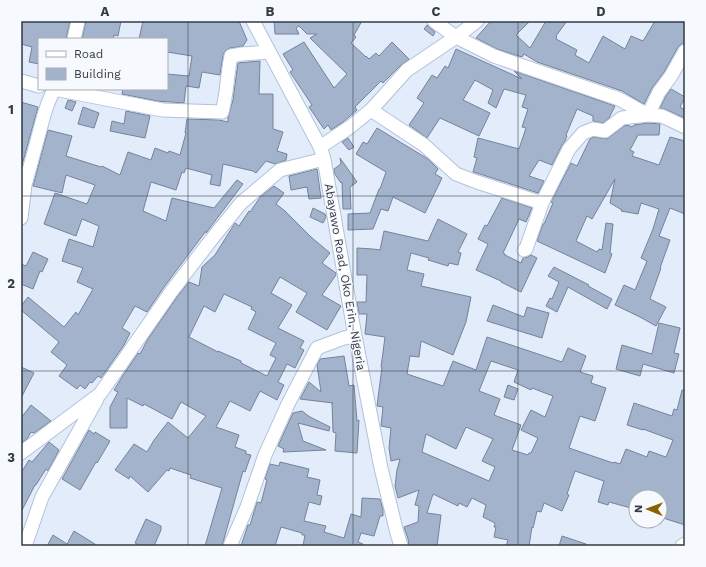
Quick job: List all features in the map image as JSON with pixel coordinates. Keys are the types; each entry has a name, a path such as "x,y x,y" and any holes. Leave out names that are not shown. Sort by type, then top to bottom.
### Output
{"street":[{"path":"74,38 78,21"},
{"name":"Abayawo Road, Oko Erin, Nigeria","path":"254,21 322,153 355,336 381,468 401,546"},
{"path":"434,21 456,37 494,56 619,99 648,115"},
{"path":"25,546 42,497 100,394 171,292 210,240 241,203 280,170 322,153 371,110 407,70 477,21"},
{"path":"59,90 163,110 222,112 226,96 228,70 231,56 269,52"},
{"path":"648,115 660,92 685,52"},
{"path":"21,81 38,86"},
{"path":"21,218 25,185 44,115 54,90"},
{"path":"371,110 424,145 456,174 542,203"},
{"path":"524,250 526,249 542,203 569,149 583,133 593,129 604,131 622,118 648,115 662,116 685,127"},
{"path":"230,546 247,507 264,455 317,348 344,338 355,336"},
{"path":"21,453 100,394"}],"building":[{"path":"21,21 70,21 66,38 38,38 38,64 29,62 32,47 21,44"},
{"path":"86,21 121,21 118,36 114,35 113,38 82,38"},
{"path":"143,21 239,21 247,40 243,46 230,48 225,51 220,75 202,72 199,88 186,86 184,103 157,101 122,94 123,90 168,90 168,74 189,76 192,56 168,52 168,38 139,38"},
{"path":"274,21 362,21 354,35 356,37 351,43 366,57 369,59 376,53 379,56 392,42 409,59 383,83 381,81 355,107 357,110 343,122 331,130 328,125 324,129 309,107 312,105 290,72 293,70 283,54 304,42 334,88 347,74 310,38 317,34 307,34 299,26 296,28 299,34 275,34"},
{"path":"491,21 530,21 516,35 530,48 546,21 567,21 556,36 556,39 577,50 575,55 589,63 603,36 625,49 631,36 643,41 655,21 685,21 685,43 678,47 664,72 652,88 644,104 622,91 537,62 524,54 522,57 497,49 476,38"},
{"path":"427,25 435,32 433,36 424,29"},
{"path":"456,49 522,79 514,71 615,106 609,118 603,123 593,121 593,116 577,109 565,141 552,165 539,160 529,176 544,181 538,193 473,172 477,158 474,157 478,138 519,149 526,128 522,127 528,109 522,107 526,95 504,89 496,108 488,103 493,90 475,80 463,100 490,113 479,136 440,118 427,138 409,125 424,103 417,98 432,75 437,78 445,66 448,68"},
{"path":"260,61 259,94 273,94 273,129 283,132 277,151 287,154 286,160 275,164 266,161 256,173 223,164 220,186 210,184 212,175 186,168 184,173 182,172 176,190 151,182 143,211 166,221 172,198 214,208 237,180 243,184 164,287 147,312 135,306 122,328 130,333 124,345 101,378 98,376 92,383 90,382 85,389 80,385 77,389 59,376 67,365 51,352 59,342 21,310 21,306 28,297 64,327 76,312 78,315 93,289 77,282 83,268 62,261 69,239 93,247 99,226 82,219 76,236 44,224 55,193 87,204 95,185 66,175 62,193 33,186 48,130 72,136 66,156 101,167 102,166 120,175 128,152 151,160 155,148 168,153 169,151 180,155 186,133 187,119 219,120 228,122 233,100 238,63"},
{"path":"671,89 685,97 680,107 685,110 685,118 660,108"},
{"path":"68,100 76,102 72,111 65,108"},
{"path":"21,102 38,107 21,169"},
{"path":"83,107 99,113 94,128 78,124"},
{"path":"126,111 150,116 145,138 110,131 112,121 124,124"},
{"path":"648,123 660,124 659,135 638,135 630,150 634,152 632,156 659,165 670,137 685,141 685,214 670,208 659,236 670,240 650,299 666,307 656,326 615,305 624,285 635,290 647,261 641,258 653,229 659,209 641,203 638,214 621,211 622,210 610,203 615,179 592,219 587,216 576,241 597,252 599,249 602,250 606,223 613,224 610,253 612,254 605,273 537,241 553,203 551,202 571,163 577,166 590,139 594,137 607,139 624,126 627,125 632,127 634,125"},
{"path":"377,128 428,159 438,169 435,174 442,178 425,213 393,197 388,211 381,209 373,229 348,230 348,214 370,213 386,172 356,154 363,142 367,144"},
{"path":"348,138 354,147 349,150 342,142"},
{"path":"340,158 357,182 350,187 351,209 343,209 342,182 341,183 334,173 334,169 341,164"},
{"path":"317,169 321,198 309,199 307,187 291,190 289,176"},
{"path":"274,186 284,193 276,204 330,253 322,263 336,273 336,275 322,295 341,306 327,330 296,312 307,293 280,277 271,293 292,305 278,328 304,341 300,348 304,350 295,368 287,364 278,382 284,385 277,400 260,391 250,411 230,401 216,427 239,435 235,447 246,451 246,454 251,455 245,472 243,471 222,546 205,546 222,488 190,478 191,475 170,468 169,471 167,470 148,492 130,476 129,479 115,470 134,444 147,452 168,422 188,438 206,416 181,402 172,419 144,404 143,406 127,398 127,428 110,428 110,407 118,392 114,390 138,353 140,354 148,339 177,297 189,282 199,286 202,267 215,255 235,223 239,226 261,196","holes":["224,294 252,307 251,309 256,312 248,329 276,343 270,355 276,358 267,376 241,363 241,361 218,352 189,337 204,306 215,312"]},
{"path":"502,198 532,208 526,222 519,219 503,253 521,263 523,258 531,255 537,258 521,292 476,270 488,244 478,239"},
{"path":"313,208 325,214 326,217 323,223 310,217"},
{"path":"438,219 467,234 458,252 461,253 458,265 449,263 448,266 428,260 429,258 411,253 407,270 424,274 421,286 471,297 466,322 453,355 421,341 419,357 410,356 407,374 443,386 453,361 476,370 487,337 562,362 568,348 586,356 580,372 593,376 591,383 606,388 595,421 580,416 569,448 620,464 626,449 647,457 649,451 666,457 673,440 627,425 634,403 672,416 674,409 677,410 682,390 685,390 685,525 668,520 668,489 628,489 628,507 609,502 608,505 598,502 604,481 575,471 567,494 569,495 562,511 544,503 541,512 537,511 533,528 532,527 529,546 506,546 508,540 494,537 496,527 494,527 495,523 483,517 486,505 472,498 467,507 459,503 458,506 433,494 427,513 441,515 437,546 409,546 404,527 418,522 419,506 415,505 419,490 398,498 395,486 400,459 391,461 389,448 391,428 381,426 383,407 377,406 385,337 365,334 367,314 359,314 357,302 366,302 367,275 357,275 357,248 380,250 384,231 428,241","holes":["491,361 518,370 514,382 531,390 532,388 553,396 545,417 531,410 521,430 538,438 531,453 528,455 512,450 521,425 494,415 500,399 479,391","466,427 493,439 482,461 495,467 489,481 422,452 426,434 456,449"]},
{"path":"33,252 48,259 42,272 40,271 33,289 21,284 21,264 26,266"},
{"path":"554,267 612,299 607,309 568,287 557,312 546,306 550,298 552,299 559,282 548,276"},
{"path":"493,305 524,317 527,307 549,313 542,338 487,321"},
{"path":"659,323 680,328 674,353 679,354 674,373 643,364 640,376 616,369 622,345 652,354"},
{"path":"344,356 349,386 354,385 357,421 359,420 357,453 335,451 336,433 333,432 333,403 300,399 309,382 321,392 317,365 320,359"},
{"path":"21,367 34,373 21,398"},
{"path":"508,385 518,389 514,400 504,397"},
{"path":"31,405 51,421 34,433 31,432 27,439 21,443 21,418"},
{"path":"302,411 310,417 330,427 329,431 298,423 303,441 326,450 283,452 284,449 278,446 293,413"},
{"path":"89,430 94,434 95,432 110,441 80,490 62,479"},
{"path":"49,442 59,450 48,471 46,469 35,485 21,512 21,473 29,460 32,462"},
{"path":"280,462 309,469 307,477 320,480 317,495 322,496 320,505 309,502 304,521 326,526 324,532 344,538 351,514 361,517 362,498 380,499 383,516 380,516 374,536 361,533 358,542 363,544 362,546 303,546 305,535 281,527 275,546 241,546 248,525 250,525 257,502 261,503 267,480 265,479 270,464 279,466"},
{"path":"146,519 161,526 161,530 154,546 141,546 135,543"},
{"path":"74,531 98,546 47,546 53,535 67,544"},
{"path":"562,536 586,544 585,546 559,546"}]}
